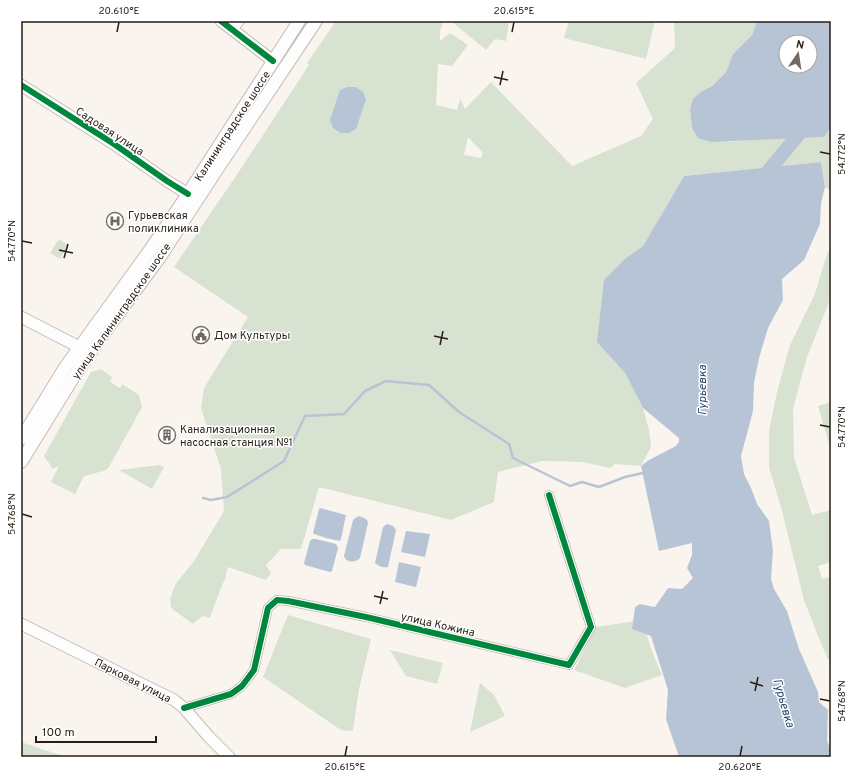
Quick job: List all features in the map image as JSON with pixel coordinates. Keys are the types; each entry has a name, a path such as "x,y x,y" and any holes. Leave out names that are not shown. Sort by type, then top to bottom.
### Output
{"main road":[{"name":"Калининградское шоссе","path":"84,350 188,194 300,21"},
{"name":"улица Калининградское шоссе","path":"21,439 66,366 84,350 160,257 316,21"},
{"name":"улица Калининградское шоссе","path":"21,462 76,373 84,350"}],"street":[{"path":"221,21 273,61"},
{"path":"233,30 240,21"},
{"name":"Садовая улица","path":"21,85 114,144 188,194"},
{"path":"21,317 84,350"},
{"name":"улица Кожина","path":"184,708 231,694 242,686 254,670 268,608 277,600 366,617 569,665 591,628 549,496"},
{"name":"Парковая улица","path":"21,624 174,700 184,708 209,737 229,757"}],"green space":[{"path":"336,21 439,21 442,24 440,30 440,41 449,34 452,34 468,45 452,66 438,64 436,105 457,110 460,99 465,109 491,82 572,166 641,136 653,119 636,83 675,48 674,21 757,21 752,35 733,54 726,72 712,86 702,91 690,109 692,128 730,142 824,137 831,127 831,191 825,187 821,162 684,176 643,246 626,258 597,342 625,373 643,408 649,430 651,447 641,466 615,464 610,468 583,462 542,461 498,472 494,502 451,520 319,487 301,549 281,549 266,565 271,573 266,580 228,567 226,577 210,618 202,616 193,624 171,608 170,599 175,585 194,561 224,511 221,469 201,408 204,388 248,317 174,267 309,65 307,63","holes":["468,137 483,153 481,158 464,155"]},
{"path":"451,21 509,21 506,41 495,39 486,50"},
{"path":"569,21 655,21 646,59 564,38"},
{"path":"59,239 68,245 60,259 50,253"},
{"path":"831,246 831,297 807,357 793,409 794,458 812,515 831,510 831,562 818,566 822,579 831,577 831,662 822,646 804,600 782,511 769,467 769,431 777,392 790,345 815,294 825,260"},
{"path":"101,369 112,377 110,382 120,388 122,384 139,395 142,407 109,467 106,470 84,476 75,494 51,482 59,466 52,469 44,456 91,372"},
{"path":"831,402 831,450 818,406"},
{"path":"159,465 164,467 152,489 119,470"},
{"path":"288,615 371,639 359,689 353,731 341,730 263,677"},
{"path":"643,620 662,675 625,688 574,670 596,627"},
{"path":"390,650 443,663 437,684 406,676"},
{"path":"480,683 494,695 505,716 470,732"},
{"path":"21,742 66,757 21,757"}],"water":[{"path":"757,21 831,21 831,127 824,137 711,142 698,138 692,128 690,109 693,99 702,91 712,86 726,72 733,54 752,35"},
{"path":"347,87 356,87 363,92 366,99 356,129 349,133 341,133 333,128 330,120 340,90"},
{"path":"821,162 825,187 821,203 820,224 804,260 782,279 783,300 768,328 759,358 754,383 753,411 741,456 744,474 757,504 769,521 773,551 771,579 774,589 787,611 799,649 818,692 819,702 828,710 827,741 831,750 831,757 679,757 666,719 668,690 651,636 632,629 635,607 640,604 655,607 668,588 682,589 693,578 687,568 692,555 692,543 659,551 641,466 649,460 676,446 679,442 679,438 643,408 625,373 597,342 604,280 626,258 643,246 684,176"},
{"path":"320,508 346,515 340,541 313,533"},
{"path":"359,516 366,519 368,523 360,558 351,562 344,556 353,520"},
{"path":"387,524 393,526 396,530 388,567 385,567 375,563 383,527"},
{"path":"406,531 430,534 425,557 401,552"},
{"path":"312,539 336,544 338,548 332,571 330,572 305,565 304,563 310,541"},
{"path":"399,562 421,567 416,587 395,582"}],"waterway":[{"name":"Гурьевка","path":"760,181 808,123"},
{"path":"203,498 211,500 227,497 284,461 305,416 344,414 365,391 386,381 429,385 459,412 509,444 513,458 570,486 582,482 599,487 625,477 643,473"}],"cycle path":[{"path":"221,21 273,61"},
{"path":"21,85 114,144 188,194"},
{"path":"184,708 231,694 242,686 254,670 268,608 277,600 366,617 569,665 591,627 549,495"}],"place":[{"name":"Гурьевская поликлиника","path":"115,221"},
{"name":"Дом Культуры","path":"201,335"},
{"name":"Канализационная насосная станция №1","path":"167,435"}]}
